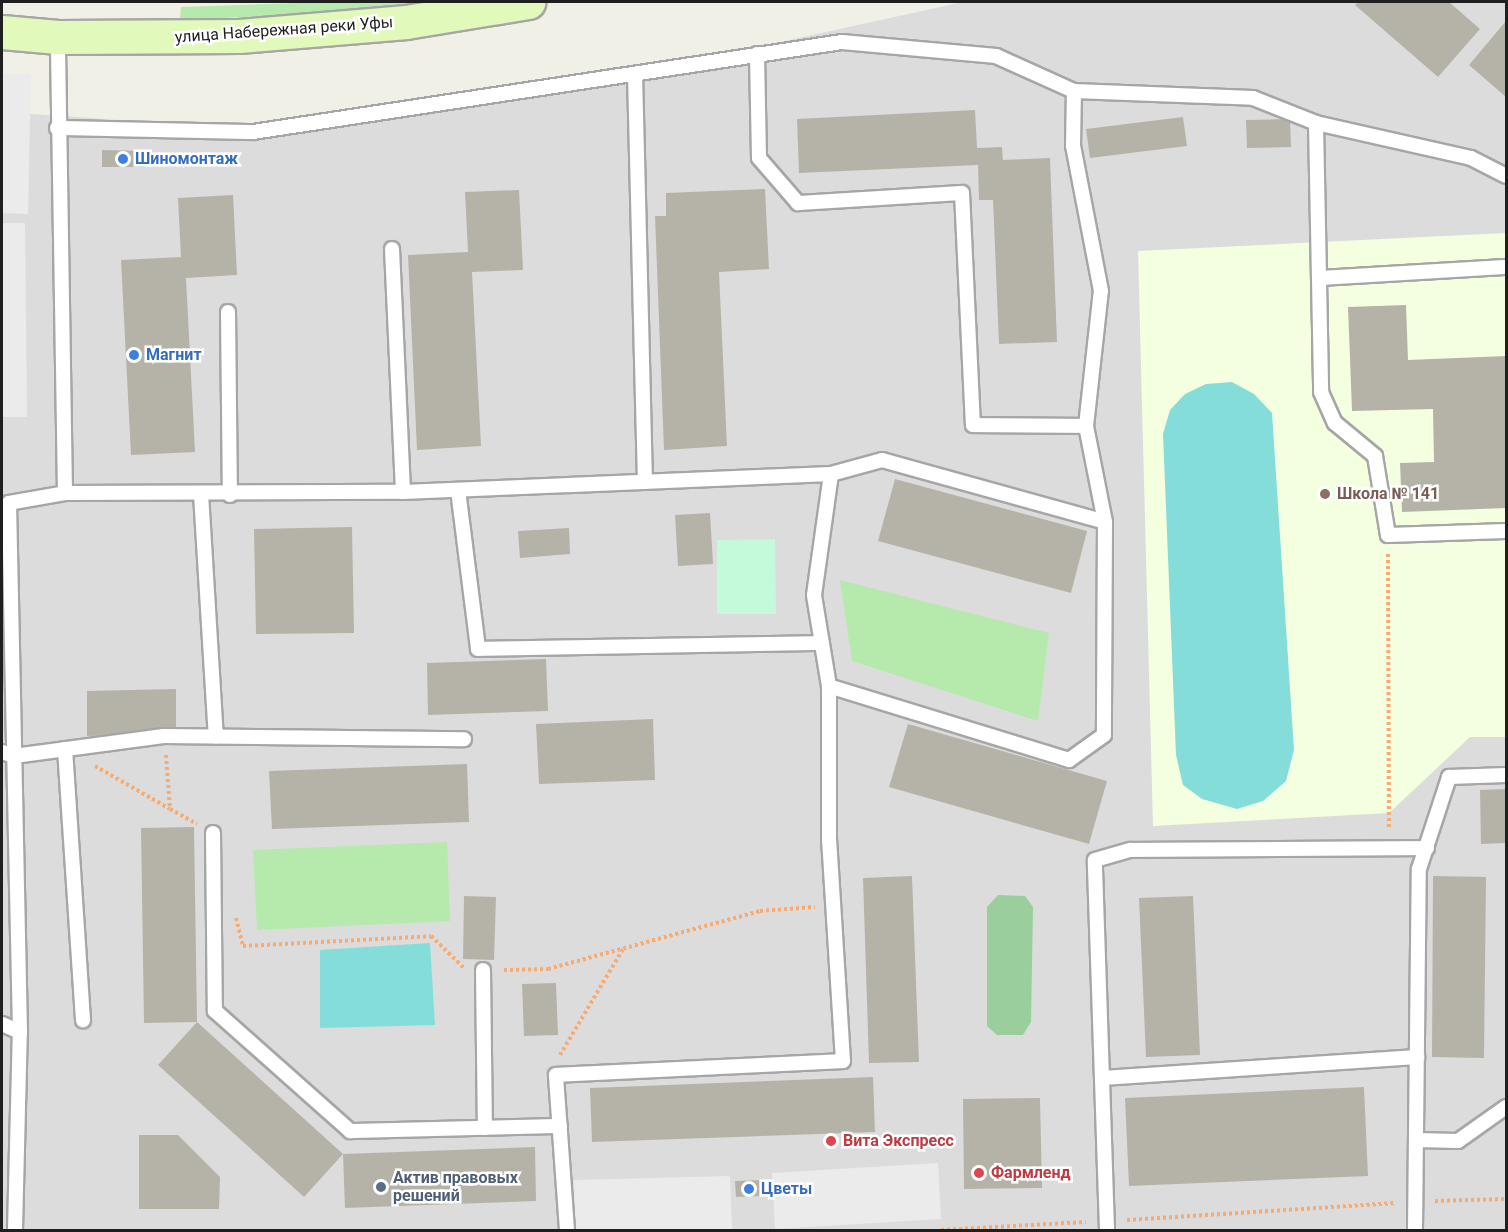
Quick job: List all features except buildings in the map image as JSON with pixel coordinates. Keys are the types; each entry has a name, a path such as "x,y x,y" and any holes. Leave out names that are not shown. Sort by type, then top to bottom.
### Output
{"street":[{"name":"улица Набережная реки Уфы","path":"2,32 58,37 239,36 406,22 528,2"}],"lane":[{"path":"58,37 57,128 65,493"},
{"path":"57,128 254,132 842,42 996,56 1074,91 1253,98 1316,123 1471,158 1506,176"},
{"path":"758,54 759,158 798,203 962,193 973,425 1086,426"},
{"path":"635,74 645,482"},
{"path":"829,686 1069,760 1104,735 1105,522 1086,426 1101,291 1073,146 1074,91"},
{"path":"1316,123 1321,392 1335,423 1375,456 1388,535 1506,531"},
{"path":"392,249 403,492"},
{"path":"1319,278 1506,267"},
{"path":"228,312 230,495"},
{"path":"15,1230 21,1032 8,754 5,498 65,493 230,495 403,492 831,474 882,460 1105,522"},
{"path":"567,1230 556,1074 843,1061 833,906 829,686 814,595 831,474"},
{"path":"458,490 478,649 822,643"},
{"path":"201,494 216,737"},
{"path":"8,754 164,736 464,739"},
{"path":"65,749 83,1020"},
{"path":"1415,1230 1419,869 1449,777 1506,775"},
{"path":"213,833 215,1011 350,1131 560,1126"},
{"path":"1107,1226 1095,860 1131,850 1427,848"},
{"path":"483,970 485,1128"},
{"path":"2,1024 21,1032"},
{"path":"1102,1078 1417,1057"},
{"path":"1416,1140 1458,1141 1506,1107"}],"path":[{"path":"1388,535 1388,848"},
{"path":"164,736 170,809"},
{"path":"65,749 213,833"},
{"path":"234,912 243,946 431,936 461,967 483,970 548,969 760,911 833,906"},
{"path":"556,1074 560,1051 623,948"},
{"path":"941,1230 1107,1226 1415,1202 1506,1199"}],"shaded area":[{"path":"963,2 1506,2 1506,1229 2,1230 2,112 236,128 762,46"},
{"path":"2,74 31,74 28,214 2,213"},
{"path":"2,223 25,223 27,417 2,417"},
{"name":"Школа № 141","path":"1506,233 1506,737 1470,737 1389,813 1153,826 1138,251"},
{"path":"1232,382 1254,394 1272,413 1294,750 1286,781 1263,801 1237,809 1202,799 1183,785 1176,755 1163,434 1170,410 1185,394 1206,384"},
{"path":"775,539 776,614 717,614 717,540"},
{"path":"430,943 435,1025 320,1028 320,950"},
{"path":"938,1163 941,1219 775,1229 772,1173"},
{"path":"730,1176 732,1230 575,1230 574,1180"}],"green space":[{"path":"326,2 440,2 337,13 180,20 181,7"},
{"path":"840,580 1049,633 1038,721 852,661"},
{"path":"447,842 450,921 257,930 253,850"},
{"path":"998,895 1025,896 1033,907 1031,1022 1023,1035 997,1035 987,1026 987,907"}],"place":[{"name":"Шиномонтаж","path":"123,159"},
{"name":"Магнит","path":"134,355"},
{"name":"Школа № 141","path":"1325,494"},
{"name":"Вита Экспресс","path":"831,1141"},
{"name":"Фармленд","path":"979,1173"},
{"name":"Актив правовых решений","path":"381,1187"},
{"name":"Цветы","path":"749,1189"}]}
